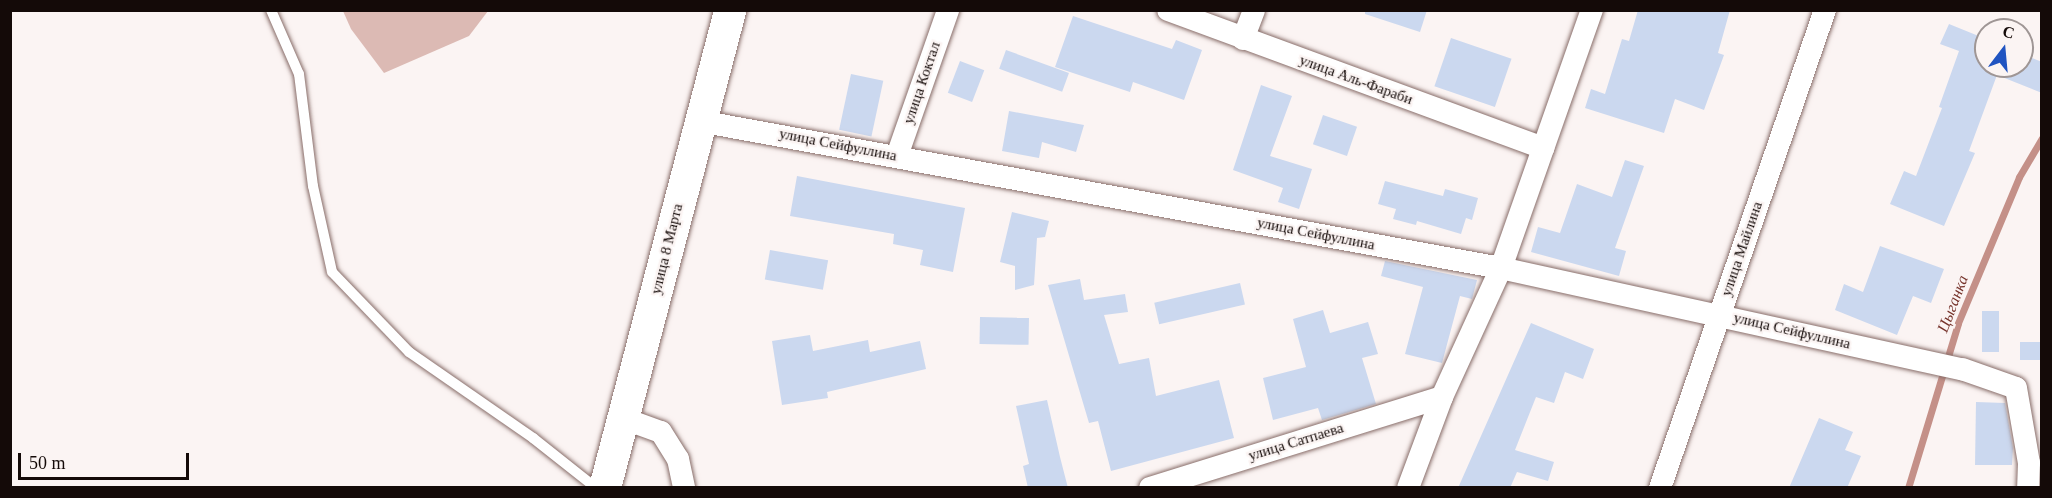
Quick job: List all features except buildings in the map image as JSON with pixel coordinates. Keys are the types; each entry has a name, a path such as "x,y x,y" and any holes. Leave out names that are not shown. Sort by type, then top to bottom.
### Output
{"street":[{"name":"улица 8 Марта","path":"605,488 625,419 699,121 730,10"},
{"name":"улица Коктал","path":"897,156 948,10"},
{"name":"улица Аль-Фараби","path":"1168,10 1543,148"},
{"path":"1243,39 1254,10"},
{"path":"1407,488 1442,397 1501,268 1592,10"},
{"name":"улица Майлина","path":"1660,488 1825,10"},
{"name":"улица Сейфуллина","path":"699,121 1501,268 1962,369 2016,388 2035,462"},
{"name":"улица Сатпаева","path":"1150,488 1442,397"},
{"path":"625,419 661,432 678,459 684,488"},
{"path":"2028,488 2035,462"}],"lane":[{"path":"271,10 299,74 313,186 332,272 409,352 533,438 596,488"}],"shaded area":[{"path":"343,11 488,11 469,36 384,73 351,29"}],"waterway":[{"name":"Цыганка","path":"1908,488 1958,323 2019,177 2042,138"}]}
